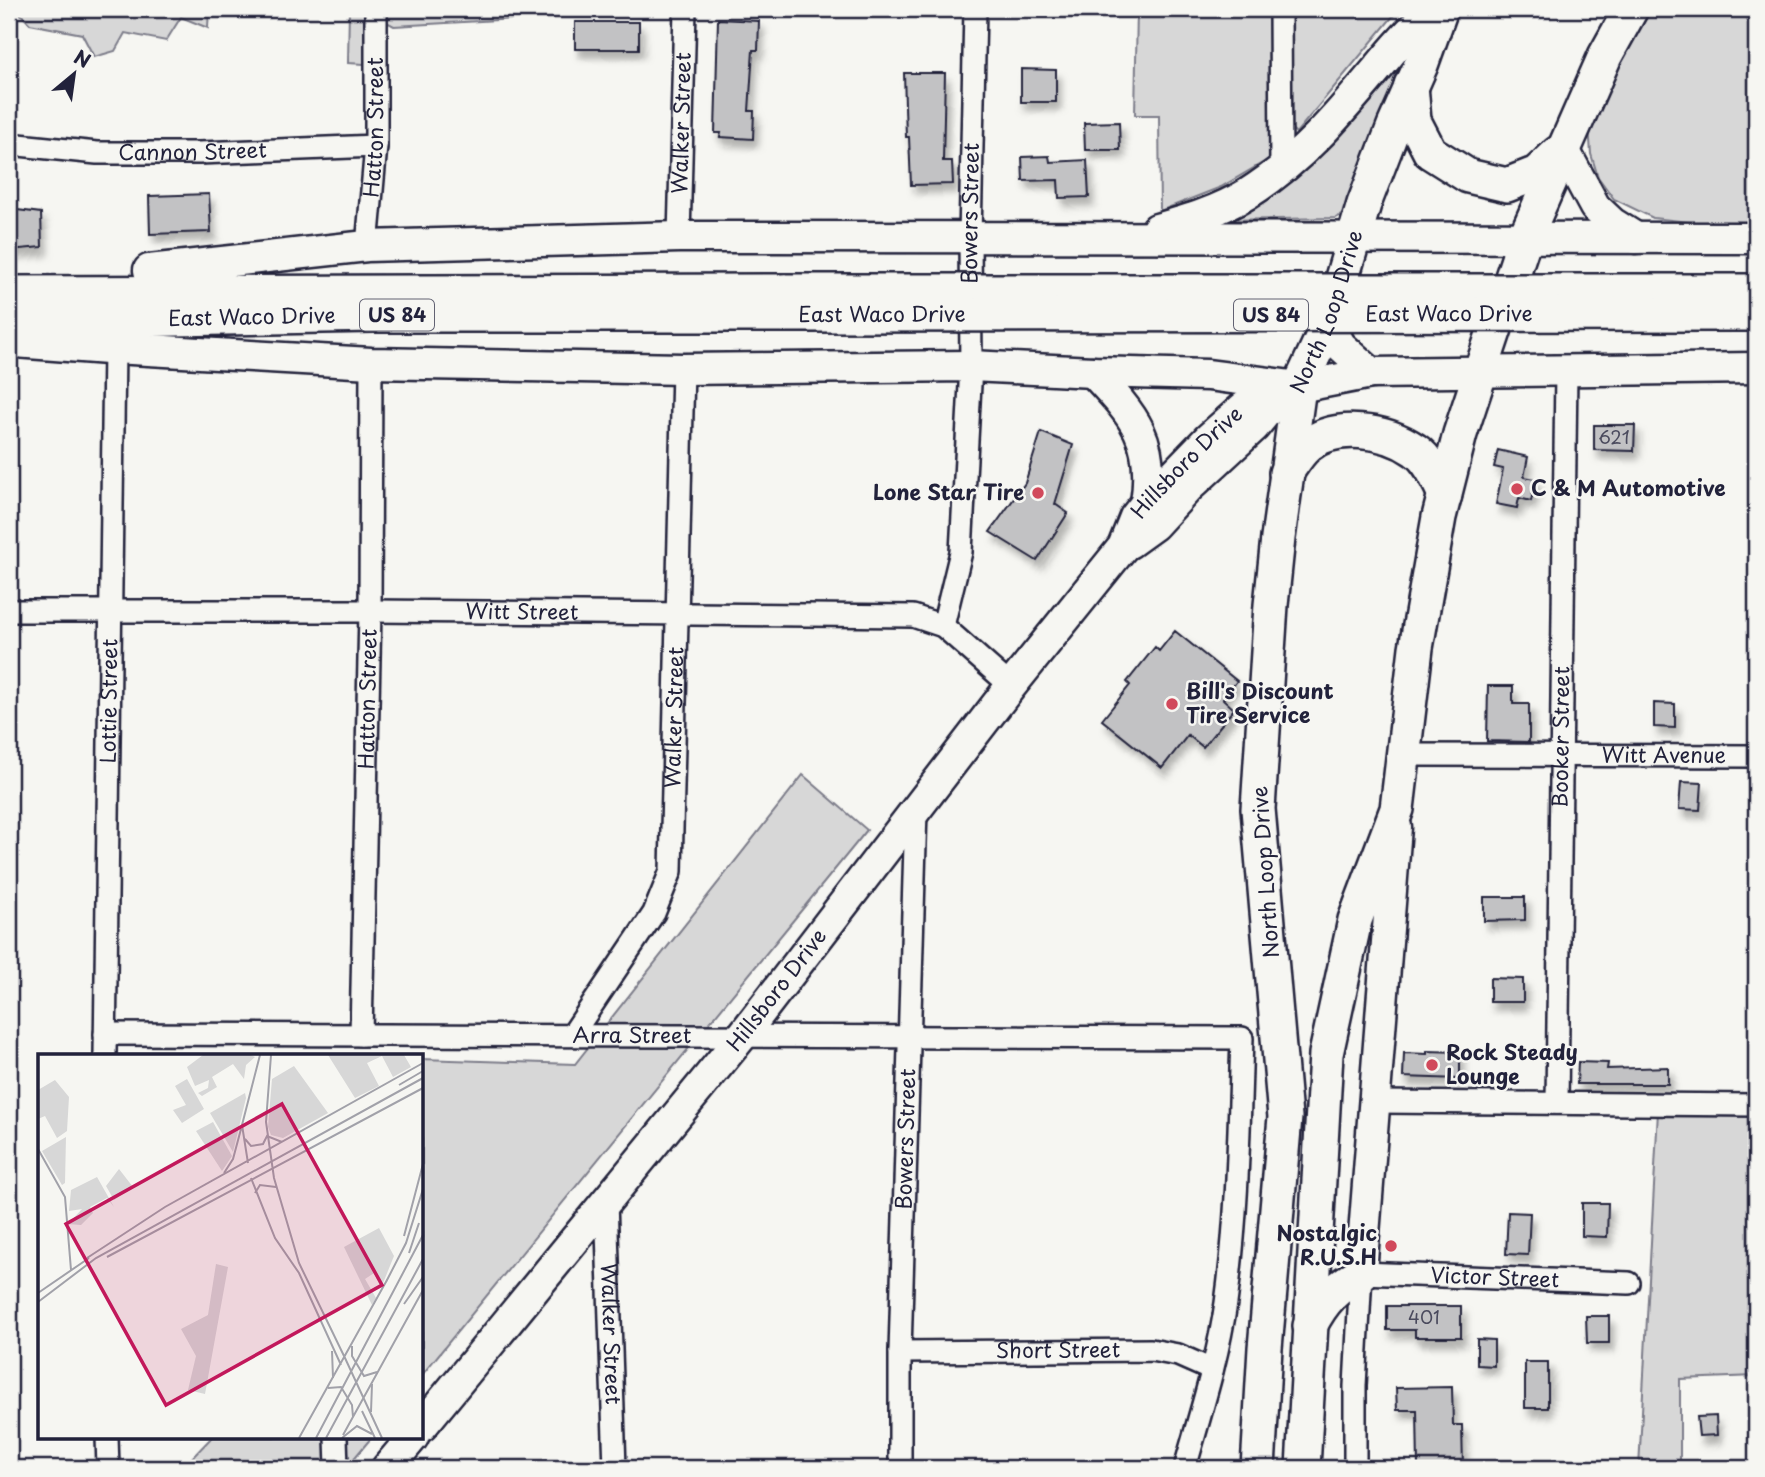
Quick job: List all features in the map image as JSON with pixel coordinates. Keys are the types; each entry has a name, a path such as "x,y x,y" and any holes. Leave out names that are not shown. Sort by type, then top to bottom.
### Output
{"main road":[{"path":"1129,238 1206,214 1245,195 1281,169 1337,118 1390,53 1432,9"},
{"name":"North Loop Drive","path":"1258,1468 1265,1348 1285,1116 1258,809 1271,605 1286,473 1285,396 1328,326 1368,193 1441,9"},
{"path":"1310,1326 1322,1302 1339,1286 1361,1273 1397,809 1418,634 1445,495 1460,434 1525,238 1605,56 1631,9"},
{"path":"1411,85 1414,121 1430,152 1468,176 1507,185 1537,173 1563,148"},
{"path":"1563,148 1595,207 1612,223 1636,238"},
{"path":"9,287 368,246 679,237 1756,238"},
{"name":"East Waco Drive","path":"9,326 72,321 786,303 1756,291"},
{"name":"East Waco Drive","path":"9,293 1756,314"},
{"path":"1328,326 1341,346 1371,373"},
{"path":"9,340 114,348"},
{"name":"East Waco Drive","path":"114,348 370,363 683,369 971,366 1208,374 1285,396 1371,373 1756,368"},
{"path":"1093,372 1128,410 1144,440 1149,481 1146,503"},
{"name":"Hillsboro Drive","path":"1123,547 1135,517 1146,503 1209,438 1244,407 1285,396"},
{"name":"Hillsboro Drive","path":"424,1424 742,1036 1011,686 1123,547 1154,525 1188,488 1285,396"},
{"path":"1286,473 1306,446 1332,433 1353,430 1382,436 1416,450 1434,473 1445,495"},
{"path":"1303,1468 1326,1054 1355,920 1397,809"},
{"path":"387,1468 412,1438"}],"street":[{"name":"Hatton Street","path":"368,246 376,146 376,9"},
{"name":"Walker Street","path":"679,237 684,9"},
{"name":"Bowers Street","path":"943,626 961,552 971,366 970,237 975,9"},
{"path":"1280,9 1281,169"},
{"name":"Cannon Street","path":"9,144 97,153 199,153 376,146"},
{"name":"Lottie Street","path":"105,1044 114,348"},
{"name":"Hatton Street","path":"361,1035 370,611 370,363"},
{"name":"Walker Street","path":"572,1035 654,913 671,871 683,369"},
{"name":"Booker Street","path":"1557,1102 1566,371"},
{"name":"Witt Street","path":"9,611 913,616 943,626 1011,686"},
{"name":"Witt Avenue","path":"1403,755 1756,756"},
{"name":"Bowers Street","path":"900,1468 900,1352 916,810"},
{"name":"Arra Street","path":"105,1044 331,1045 361,1035 1242,1038 1237,1172 1226,1304 1212,1370"},
{"path":"1376,1102 1756,1105"},
{"name":"Walker Street","path":"606,1200 615,1468"},
{"path":"1355,1468 1355,1386 1361,1273"},
{"name":"Victor Street","path":"1361,1273 1629,1283"},
{"name":"Short Street","path":"900,1352 1151,1350 1178,1355 1212,1370"},
{"path":"1185,1468 1212,1370"},
{"path":"107,1438 107,1468"},
{"path":"336,1438 337,1468"}],"shaded area":[{"path":"16,9 209,9 208,28 181,17 166,41 125,33 115,51 94,57 82,34 30,24"},
{"path":"349,9 365,9 364,64 348,63"},
{"path":"382,9 520,9 515,19 394,26 383,20"},
{"path":"1137,9 1274,9 1275,153 1221,187 1160,211 1159,115 1135,115"},
{"path":"1287,9 1399,9 1296,133 1287,124"},
{"path":"1645,9 1756,9 1756,223 1698,223 1653,218 1614,199 1598,177 1591,154 1589,125"},
{"path":"1415,41 1384,108 1347,212 1336,218 1219,220"},
{"path":"803,775 867,830 424,1373 424,1059 575,1064"},
{"path":"1658,1111 1756,1111 1756,1376 1680,1379 1680,1468 1639,1468"},
{"path":"211,1438 371,1438 346,1468 197,1468 189,1461"}],"building":[{"path":"718,19 759,21 758,50 753,50 749,111 754,111 753,139 720,137 721,133 715,133"},
{"path":"575,22 639,22 639,49 575,49"},
{"path":"1021,69 1056,70 1056,102 1021,102"},
{"path":"904,73 945,73 943,161 952,161 953,184 911,185"},
{"path":"1119,122 1120,150 1085,150 1084,123"},
{"path":"1049,156 1050,162 1087,160 1089,197 1059,198 1058,180 1023,181 1022,157"},
{"path":"209,194 211,232 150,234 149,196"},
{"path":"9,209 41,213 42,247 9,250"},
{"path":"1594,425 1635,425 1634,451 1594,450"},
{"name":"Lone Star Tire","path":"1041,432 1073,445 1055,504 1068,513 1037,561 990,532 1025,483"},
{"name":"C & M Automotive","path":"1498,450 1528,457 1524,477 1536,479 1531,501 1519,498 1517,508 1496,504 1503,469 1494,467"},
{"name":"Bill's Discount Tire Service","path":"1175,631 1237,681 1223,699 1234,709 1203,747 1188,735 1162,768 1102,720 1155,647 1159,651"},
{"path":"1488,686 1513,686 1513,704 1529,704 1529,742 1487,741"},
{"path":"1654,703 1675,704 1675,728 1654,727"},
{"path":"1681,782 1702,783 1700,810 1679,809"},
{"path":"1484,897 1525,897 1525,920 1484,921"},
{"path":"1490,978 1523,979 1523,1002 1490,1002"},
{"name":"Rock Steady Lounge","path":"1427,1051 1460,1052 1460,1079 1403,1077 1404,1053 1427,1054"},
{"path":"1578,1062 1608,1063 1607,1069 1668,1067 1668,1084 1577,1084"},
{"path":"1582,1203 1608,1203 1607,1237 1582,1236"},
{"path":"1508,1212 1530,1213 1528,1255 1506,1254"},
{"path":"1387,1306 1461,1306 1461,1337 1415,1337 1415,1330 1387,1330"},
{"path":"1586,1316 1609,1316 1609,1343 1587,1343"},
{"path":"1477,1339 1494,1340 1494,1366 1477,1365"},
{"path":"1525,1362 1548,1362 1548,1408 1525,1408"},
{"path":"1452,1387 1453,1425 1462,1425 1463,1468 1418,1468 1417,1410 1397,1410 1396,1388"},
{"path":"1716,1416 1717,1435 1699,1436 1697,1417"}],"place":[{"name":"C & M Automotive","path":"1517,489"},
{"name":"Lone Star Tire","path":"1038,493"},
{"name":"Bill's Discount Tire Service","path":"1172,704"},
{"name":"Rock Steady Lounge","path":"1432,1065"},
{"name":"Nostalgic R.U.S.H","path":"1391,1246"}]}
